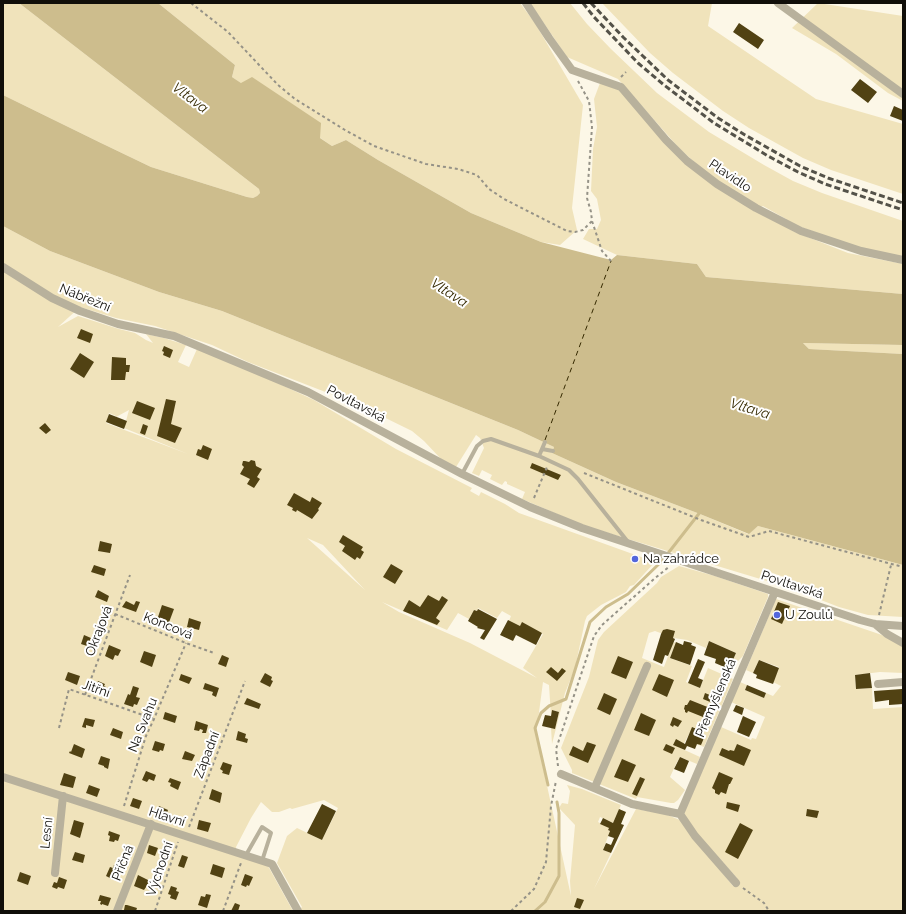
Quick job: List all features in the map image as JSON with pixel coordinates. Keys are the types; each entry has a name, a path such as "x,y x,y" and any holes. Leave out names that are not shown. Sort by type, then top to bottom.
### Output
{"street":[{"path":"526,3 572,70"},
{"path":"778,3 903,94"},
{"name":"Plavidlo","path":"572,70 621,87 666,140 687,161 718,184 756,208 801,231 830,242 861,252 903,260"},
{"name":"Nábřežní","path":"3,267 52,298 80,311 118,324 165,334"},
{"name":"Povltavská","path":"165,334 174,336 308,392 462,474 532,504 582,528 630,545 876,624 903,626"},
{"name":"Přemyšlenská","path":"680,814 775,592"},
{"path":"876,624 887,634 903,643"},
{"path":"595,787 647,666"},
{"path":"878,684 903,682"},
{"path":"562,774 632,804 680,814 695,836 736,883"},
{"name":"Hlavní","path":"3,777 184,834 272,864 298,911"},
{"name":"Lesní","path":"55,873 63,796"},
{"name":"Příčná","path":"117,911 151,824"}],"lane":[{"path":"462,474 477,446 483,441 491,439 550,460 569,470 578,479 630,545"},
{"path":"539,456 545,442"},
{"path":"542,449 553,451"},
{"path":"245,854 262,827 271,833 262,861"}],"path":[{"path":"191,3 228,32 278,85 295,99 374,146 426,164 458,169 477,175 489,190 567,231 575,232 583,230 592,221"},
{"path":"572,70 589,101 592,127 587,198 592,221 602,251 611,260"},
{"path":"532,504 550,460"},
{"path":"569,470 574,470 701,520 749,537 770,531 903,567"},
{"path":"562,774 557,764 556,749 594,636 602,625 671,566 675,559"},
{"path":"876,624 891,564"},
{"name":"Okrajová","path":"85,695 130,575"},
{"name":"Koncová","path":"115,614 214,653"},
{"name":"Na Svahu","path":"121,815 146,736 186,643"},
{"name":"Západní","path":"184,834 245,681"},
{"name":"Jitřní","path":"59,728 69,689 154,719"},
{"path":"511,911 534,889 546,862 554,788"},
{"name":"Východní","path":"155,911 184,834"},
{"path":"223,911 245,854"},
{"path":"736,883 764,903 769,911"}],"shaded area":[{"path":"3,3 19,3 259,189 260,193 253,198 247,197 151,167 3,95"},
{"path":"158,3 520,3 535,23 583,105 572,208 577,230 560,245 541,242 471,213 346,140 332,146 232,77 235,65"},
{"path":"530,3 570,3 587,24 611,49 657,93 709,132 764,165 793,181 822,193 903,221 903,257 867,250 786,222 786,219 741,196 704,171 679,148 618,79 567,57"},
{"path":"602,3 712,3 708,26 816,99 903,124 903,194 831,170 803,158 749,128 723,111 673,73 650,53"},
{"path":"818,3 903,16 903,101 888,93 836,54 792,28"},
{"path":"600,83 619,90 695,171 734,199 795,232 848,253 903,264 903,294 706,277 697,264 617,255 583,239 589,229 597,229 601,220 597,199 591,191 593,149 597,127 594,99"},
{"path":"3,226 50,251 159,292 222,311 518,430 554,447 552,453 616,482 748,534 758,526 903,565 903,617 868,615 839,607 790,588 792,580 770,572 767,581 585,526 522,499 525,492 507,484 507,482 505,481 502,485 490,479 492,475 482,470 479,476 472,473 484,448 480,438 476,435 456,467 441,459 412,431 359,405 248,362 212,345 155,326 116,318 80,307 58,327 78,316 135,333 153,343 146,334 186,345 178,362 189,367 197,349 241,366 314,400 396,449 472,488 470,491 479,496 481,492 519,513 655,562 634,585 630,586 626,592 601,605 587,616 575,668 565,693 552,744 551,728 555,728 559,712 552,710 551,716 549,685 543,682 536,735 571,896 570,881 575,825 559,808 562,803 568,804 570,791 567,785 582,789 621,805 613,823 600,817 598,822 609,828 608,830 610,831 603,850 611,853 594,889 636,809 665,814 680,820 733,886 737,878 697,834 684,816 684,813 721,727 751,740 752,738 756,739 765,717 731,702 740,682 747,685 745,690 764,698 766,693 773,696 781,686 773,682 779,667 759,660 753,673 746,670 776,599 882,635 903,647 903,673 880,672 855,675 856,689 872,688 873,709 903,707 903,911 298,911 302,907 277,863 287,836 297,828 322,840 338,808 324,800 279,812 272,812 261,802 236,847 237,855 268,866 293,911 3,911","holes":["129,410 124,428 188,454 106,423 109,413 116,417","307,538 323,545 365,590","382,602 447,630 458,613 469,619 474,610 477,611 478,608 497,618 502,611 511,616 509,621 521,627 523,623 543,634 523,668 537,678 470,643 399,612"]},
{"path":"803,343 903,345 903,354 809,349"},
{"path":"679,566 715,576 768,594 768,597 743,656 732,667 730,666 736,653 709,641 706,648 687,640 674,638 655,631 649,633 642,658 664,667 673,643 676,642 670,658 692,666 686,682 700,688 708,668 733,679 704,747 696,744 702,731 693,727 683,745 678,747 700,757 697,764 680,757 670,777 685,790 678,800 671,803 637,797 636,799 572,773 572,770 561,748 589,677 598,640 604,632 657,583 661,577"}],"water":[{"name":"Vltava","path":"19,3 158,3 235,65 232,77 241,83 252,77 321,123 320,138 332,146 346,140 471,213 541,242 611,260 617,255 697,264 706,277 903,294 903,345 803,343 809,349 903,354 903,565 758,526 749,534 616,482 552,453 554,447 518,430 222,311 159,292 50,251 3,226 3,95 151,167 247,197 253,198 260,193 259,189"}],"building":[{"path":"739,23 764,40 758,49 733,32"},
{"path":"860,79 877,92 868,103 851,90"},
{"path":"894,106 903,110 903,121 890,116"},
{"path":"81,329 93,334 90,343 77,338"},
{"path":"164,346 173,350 170,358 163,355 164,352 162,351"},
{"path":"80,353 94,362 84,378 70,369"},
{"path":"112,357 126,358 126,365 130,365 129,372 126,372 125,380 111,380"},
{"path":"166,399 176,401 171,424 182,428 175,443 157,436"},
{"path":"137,401 155,408 150,420 132,413"},
{"path":"109,414 127,421 124,429 106,422"},
{"path":"45,423 51,430 46,434 39,428"},
{"path":"143,424 148,426 145,435 140,433"},
{"path":"203,445 212,449 208,460 196,455 198,449 201,450"},
{"path":"251,460 255,461 256,466 262,469 257,477 260,479 254,488 247,484 250,479 240,474 244,467 242,465 243,461 249,462"},
{"path":"532,463 561,475 558,480 530,468"},
{"path":"294,493 310,502 312,497 322,503 312,519 297,510 296,512 292,510 293,508 287,505"},
{"path":"343,535 363,547 361,550 364,552 360,559 357,557 355,560 342,551 345,546 339,542"},
{"path":"100,541 112,544 110,553 98,551"},
{"path":"391,564 403,571 395,584 383,577"},
{"path":"94,565 106,569 104,576 91,572"},
{"path":"98,590 109,596 107,602 95,597"},
{"path":"428,595 439,601 442,596 448,600 436,618 440,621 437,625 403,611 409,600 420,607"},
{"path":"126,601 134,605 136,601 140,602 136,612 122,607"},
{"path":"778,602 790,606 782,624 771,619"},
{"path":"162,605 174,609 168,625 157,620"},
{"path":"478,609 497,619 484,640 480,638 485,630 477,628 478,627 468,621 474,610 477,611"},
{"path":"189,618 201,622 199,630 187,627"},
{"path":"508,620 520,626 522,622 542,633 536,645 516,635 513,641 500,635"},
{"path":"667,629 675,631 673,638 675,639 668,656 665,655 662,664 653,660 661,634 663,630"},
{"path":"84,635 91,638 87,646 81,644"},
{"path":"684,641 692,643 691,645 696,647 690,665 670,658 676,642 683,645"},
{"path":"709,641 736,653 729,669 715,663 716,659 704,655"},
{"path":"109,645 121,650 118,656 115,655 113,660 105,656"},
{"path":"144,651 156,655 152,667 140,662"},
{"path":"222,655 229,658 226,667 218,664"},
{"path":"618,656 633,662 626,679 611,673"},
{"path":"698,659 705,662 698,678 703,680 700,688 688,683"},
{"path":"759,660 779,668 773,684 756,678 757,675 753,673"},
{"path":"551,667 558,673 562,668 566,671 557,681 546,672"},
{"path":"68,672 80,676 77,685 65,680"},
{"path":"265,673 272,677 271,680 273,681 270,687 260,682"},
{"path":"870,673 872,688 856,689 855,675"},
{"path":"181,674 192,678 189,684 179,680"},
{"path":"659,674 674,680 667,697 652,690"},
{"path":"98,681 105,684 104,686 106,687 104,693 95,689"},
{"path":"205,683 219,688 216,697 212,695 213,692 203,689"},
{"path":"747,685 766,693 764,698 745,690"},
{"path":"133,686 139,688 136,697 140,698 137,705 134,704 133,707 124,704 128,694 130,695"},
{"path":"902,689 903,704 889,705 889,700 875,702 874,691"},
{"path":"604,693 617,699 610,715 597,709"},
{"path":"705,693 717,698 715,704 703,699"},
{"path":"247,698 261,704 259,709 244,704"},
{"path":"690,700 710,708 707,713 710,714 708,719 688,711 687,713 685,712 685,705 687,705"},
{"path":"736,705 744,708 742,715 733,711"},
{"path":"552,710 559,712 555,729 542,726 545,715 551,716"},
{"path":"165,712 177,716 175,723 163,719"},
{"path":"641,713 656,720 649,736 634,730"},
{"path":"743,716 756,722 749,737 737,732"},
{"path":"673,717 682,721 678,727 674,725 673,727 670,725"},
{"path":"85,718 95,720 93,727 86,725 86,728 82,727"},
{"path":"196,721 208,725 206,733 202,733 203,730 200,729 199,731 194,730"},
{"path":"692,727 702,731 700,736 704,738 701,745 697,744 695,749 687,746 685,750 673,745 676,739 685,744"},
{"path":"113,728 123,732 121,739 110,735"},
{"path":"238,731 246,734 245,738 248,739 247,743 236,740"},
{"path":"155,741 165,744 163,751 160,750 159,752 152,750"},
{"path":"587,742 596,745 588,763 569,755 573,746 583,751"},
{"path":"74,744 85,749 82,758 69,753 70,751 71,752"},
{"path":"666,744 675,748 672,754 663,750"},
{"path":"737,744 751,750 744,766 719,755 722,748 729,751 734,751"},
{"path":"185,751 195,755 192,761 182,759"},
{"path":"101,756 110,759 108,769 98,764"},
{"path":"680,757 689,761 684,773 674,769"},
{"path":"622,759 636,765 628,782 614,777"},
{"path":"223,762 232,765 229,775 222,773 223,771 220,769"},
{"path":"146,771 156,775 154,781 149,779 147,782 142,780"},
{"path":"719,772 733,778 729,784 726,794 721,792 719,795 715,793 715,790 712,788"},
{"path":"64,773 76,777 73,788 60,785"},
{"path":"640,777 645,779 637,796 632,794"},
{"path":"170,778 181,782 178,790 170,786 171,783 168,782"},
{"path":"89,785 100,789 97,797 86,793"},
{"path":"212,789 222,793 220,803 209,799"},
{"path":"133,798 142,801 139,809 130,806"},
{"path":"727,802 740,805 738,812 726,808"},
{"path":"322,804 336,811 322,840 307,833"},
{"path":"159,806 168,810 164,821 158,819 159,816 156,815"},
{"path":"619,809 626,812 621,824 624,825 611,853 603,850 606,843 611,845 614,838 608,836 610,831 608,830 609,828 600,824 603,818 613,823"},
{"path":"807,809 819,811 817,818 806,816"},
{"path":"74,820 84,823 80,838 70,834"},
{"path":"199,820 211,823 208,832 197,829"},
{"path":"740,823 753,830 738,859 725,852"},
{"path":"109,831 120,835 118,841 109,841"},
{"path":"149,845 158,848 155,856 147,853"},
{"path":"75,852 85,855 83,863 72,860"},
{"path":"182,855 188,857 184,868 178,866"},
{"path":"213,864 225,868 222,878 210,874"},
{"path":"114,865 119,867 114,880 106,876 110,867 113,868"},
{"path":"20,872 31,876 28,885 17,881"},
{"path":"245,874 253,877 249,886 247,885 246,887 241,885"},
{"path":"138,875 150,881 144,890 134,886"},
{"path":"59,877 67,880 64,889 52,887 54,882 57,883"},
{"path":"171,886 177,888 176,891 179,892 176,900 170,898 171,895 168,894"},
{"path":"206,894 211,895 207,908 198,905 201,896 205,897"},
{"path":"100,895 111,898 108,906 100,904 101,901 98,901"},
{"path":"577,898 584,900 580,909 574,907"},
{"path":"235,903 240,905 238,911 231,911"},
{"path":"125,905 137,908 136,911 125,911"}],"waterway":[{"path":"548,785 535,728 541,713 549,706 566,699 590,622 606,607 628,594 662,561 701,511"},
{"path":"535,911 545,902 559,876 559,813 557,802"}],"ferry route":[{"path":"545,440 611,261"}],"railway":[{"path":"583,3 594,17 638,63 714,123 768,156 798,172 825,184 903,210"},
{"path":"591,3 623,37 668,80 718,118 800,166 828,178 903,203"}],"place":[{"name":"Na zahrádce","path":"635,559"},
{"name":"U Zoulů","path":"777,615"}]}
